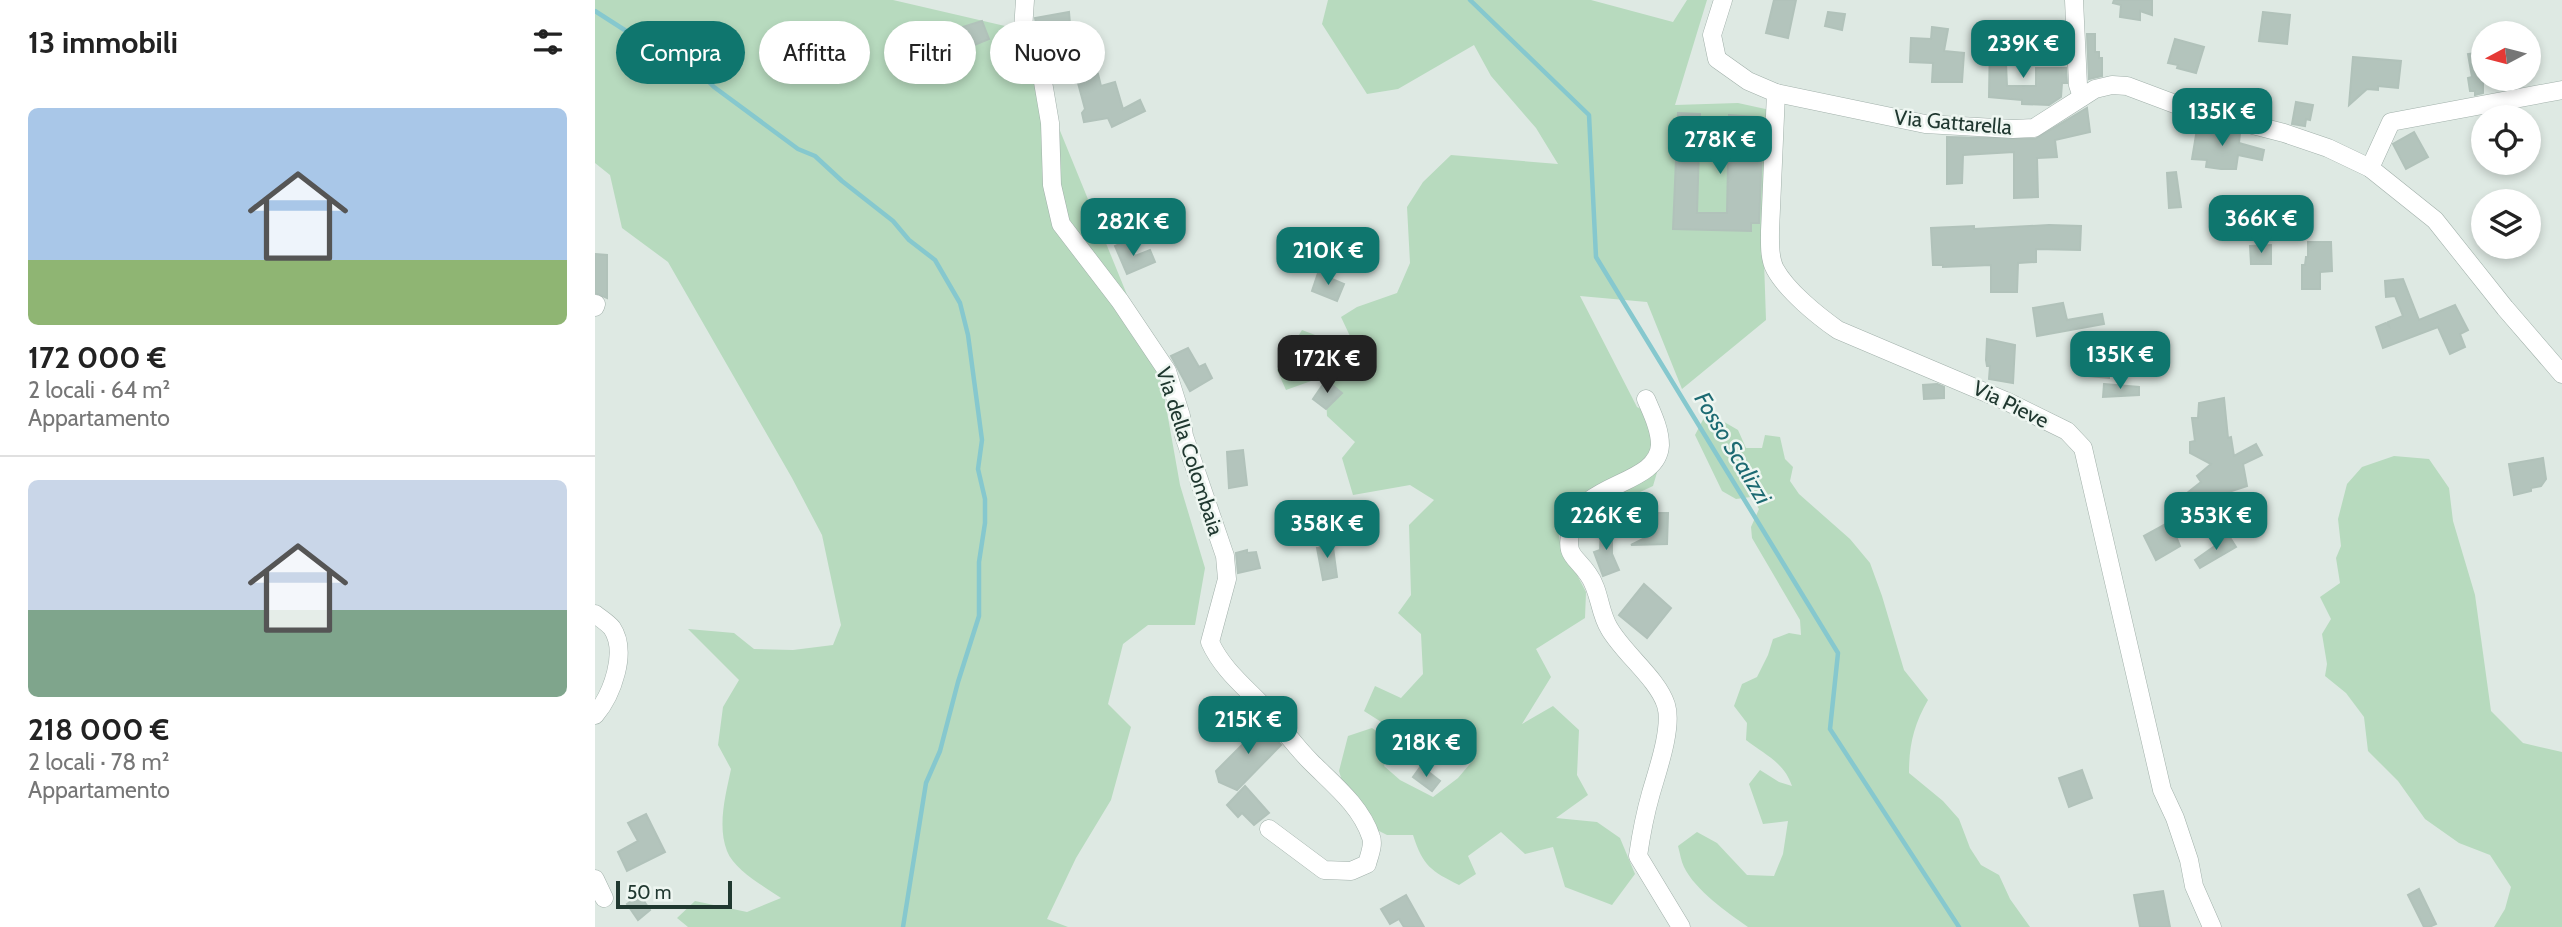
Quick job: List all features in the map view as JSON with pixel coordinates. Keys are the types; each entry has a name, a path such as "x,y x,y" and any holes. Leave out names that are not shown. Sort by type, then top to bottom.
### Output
{"street":[{"name":"Via della Colombaia","path":"1025,0 1023,30 1042,76 1050,123 1052,186 1061,224 1120,301 1167,371 1181,416 1184,436 1225,556 1227,579 1210,642 1216,655 1251,696 1263,706 1310,761 1339,787 1363,819 1373,841 1367,864 1351,872 1324,870 1269,829"},
{"path":"1723,0 1712,35 1717,59 1748,81 1776,93"},
{"path":"2074,0 2078,85 2082,97"},
{"name":"Via Gattarella","path":"1776,93 1926,124 2013,129 2034,128 2095,89 2112,85 2127,86 2183,107 2284,133 2328,148 2370,169 2435,220 2562,374"},
{"path":"2370,169 2391,122 2562,90"},
{"name":"Via Pieve","path":"1776,93 1771,253 1775,268 1785,280 1816,315 1838,330 2008,402 2067,431 2083,448 2162,790 2175,818 2189,860 2194,886 2211,927"},
{"path":"1646,399 1655,420 1660,446 1653,464 1631,478 1608,487 1584,503 1571,525 1569,548 1576,561 1588,573 1608,627 1653,683 1667,706 1664,752 1650,795 1638,856 1681,927"},
{"path":"595,614 611,626 620,646 607,700 595,715"},
{"path":"595,879 604,898"}],"green space":[{"path":"595,0 893,0 990,23 990,84 1037,84 1054,116 1161,378 1180,485 1205,568 1195,625 1148,625 1123,644 1108,704 1131,727 1111,800 1076,858 1047,919 1068,927 688,927 677,918 695,901 747,912 781,898 736,865 727,851 723,820 731,769 718,745 723,707 739,680 688,629 734,633 754,649 793,650 833,645 841,625 822,535 792,478 668,262 622,228 610,175 595,163"},
{"path":"1328,0 1591,0 1673,22 1687,0 1707,0 1675,105 1738,103 1770,110 1763,232 1766,320 1682,389 1647,302 1580,296 1637,407 1657,417 1663,452 1653,486 1591,515 1556,518 1560,542 1586,592 1585,618 1536,649 1551,677 1522,724 1553,706 1579,730 1577,775 1588,795 1556,818 1597,822 1620,838 1635,874 1612,905 1565,887 1553,847 1525,854 1501,832 1468,856 1476,874 1459,885 1429,866 1420,854 1413,835 1387,835 1353,818 1339,771 1348,736 1372,728 1388,739 1390,751 1384,766 1400,780 1433,797 1458,778 1474,759 1445,758 1416,752 1397,732 1364,711 1375,686 1401,698 1423,674 1421,634 1398,613 1411,595 1409,525 1434,500 1410,485 1353,495 1342,458 1355,442 1327,416 1325,376 1286,390 1277,370 1302,330 1357,351 1341,317 1357,307 1397,293 1410,263 1407,207 1423,182 1451,155 1558,164 1536,128 1491,76 1474,45 1398,89 1367,94 1322,24"},
{"path":"1707,412 1738,430 1746,448 1762,448 1765,435 1780,437 1785,459 1793,467 1790,481 1799,494 1850,539 1870,563 1904,670 1928,700 1913,735 1909,773 1943,801 1959,819 1970,848 1981,865 1999,875 2010,899 2030,927 1748,927 1713,900 1689,876 1678,846 1697,832 1717,843 1747,875 1774,876 1783,854 1788,821 1763,824 1749,784 1760,770 1779,782 1792,786 1779,765 1746,740 1747,723 1734,706 1742,684 1757,677 1773,639 1789,633 1801,635 1800,620 1752,538 1751,527 1759,509 1751,497 1736,499 1722,491 1695,435"},
{"path":"2394,456 2429,459 2449,488 2453,521 2475,595 2491,711 2523,743 2562,752 2562,927 2494,927 2505,909 2511,887 2490,855 2459,843 2425,819 2398,781 2368,751 2364,717 2346,693 2325,676 2327,664 2322,634 2331,619 2320,597 2340,583 2336,558 2341,546 2338,519 2347,484 2362,467"}],"building":[{"path":"1774,0 1796,0 1788,38 1766,33"},
{"path":"2114,0 2152,0 2152,15 2140,11 2140,20 2120,17 2121,5 2113,3"},
{"path":"1069,12 1070,21 1036,21 1035,18"},
{"path":"1828,12 1845,14 1842,30 1825,26"},
{"path":"2263,12 2290,15 2287,44 2259,41"},
{"path":"982,21 989,39 976,44 976,23"},
{"path":"1932,27 1948,29 1944,51 1964,53 1962,82 1932,82 1933,63 1910,62 1911,38 1931,39"},
{"path":"2087,34 2095,34 2095,52 2099,52 2099,58 2102,58 2102,76 2089,79"},
{"path":"1990,39 2005,40 2007,86 2036,86 2036,68 2066,68 2067,83 2062,83 2061,97 2049,105 2022,104 2022,100 1989,97"},
{"path":"2175,39 2204,47 2196,73 2168,63"},
{"path":"2353,57 2401,61 2398,88 2378,86 2378,90 2367,89 2349,105"},
{"path":"1115,82 1123,109 1140,100 1145,111 1112,127 1108,118 1084,122 1082,113 1085,109 1078,84 1101,86"},
{"path":"2296,102 2313,105 2310,120 2306,119 2305,126 2292,124"},
{"path":"2087,108 2090,132 2055,140 2057,157 2037,158 2038,197 2014,198 2014,152 1963,155 1962,183 1947,184 1947,137 2035,139"},
{"path":"1678,113 1700,114 1697,213 1727,213 1729,115 1756,117 1756,125 1763,125 1759,223 1751,223 1751,231 1673,229"},
{"path":"2198,123 2240,133 2239,143 2264,150 2262,160 2238,155 2236,169 2221,169 2206,167 2207,160 2192,159"},
{"path":"2414,132 2428,157 2406,169 2393,144"},
{"path":"2176,172 2181,207 2169,208 2167,173"},
{"path":"2081,226 2080,250 2036,249 2036,262 2018,263 2017,292 1991,292 1991,265 1933,265 1931,228"},
{"path":"1128,240 1135,256 1150,250 1155,262 1127,274 1115,246"},
{"path":"2308,242 2331,242 2332,271 2320,272 2320,289 2302,289 2302,265 2305,265 2308,257"},
{"path":"2271,245 2271,264 2251,264 2250,246"},
{"path":"595,254 607,255 607,298 595,293"},
{"path":"1318,273 1344,284 1337,301 1312,291"},
{"path":"2403,279 2419,320 2455,305 2468,330 2460,334 2465,347 2450,354 2438,327 2383,348 2376,327 2386,323 2389,326 2388,322 2403,316 2395,296 2386,297 2385,281"},
{"path":"2063,303 2067,320 2102,314 2104,324 2037,336 2033,308"},
{"path":"1987,339 2015,345 2013,383 1989,379"},
{"path":"1188,348 1199,367 1205,364 1212,378 1190,391 1171,356"},
{"path":"2090,363 2110,363 2109,378 2089,376"},
{"path":"1326,380 1342,393 1326,409 1313,399"},
{"path":"1937,384 1944,387 1944,398 1924,399 1923,385"},
{"path":"2104,384 2139,387 2139,395 2103,397"},
{"path":"2224,398 2228,438 2231,437 2234,456 2256,444 2262,455 2243,464 2247,486 2207,499 2212,504 2201,512 2186,494 2201,482 2197,476 2211,464 2190,453 2190,442 2195,441 2192,418 2198,418 2199,403"},
{"path":"1243,450 1247,485 1229,488 1227,452"},
{"path":"2543,458 2546,479 2541,486 2514,495 2509,464"},
{"path":"1654,513 1668,513 1667,544 1631,545 1653,534"},
{"path":"1601,524 1612,525 1612,554 1619,570 1603,576 1594,552 1600,550"},
{"path":"2164,525 2167,532 2173,529 2180,546 2156,560 2144,536"},
{"path":"2229,536 2236,547 2200,568 2195,560"},
{"path":"1332,540 1337,577 1323,580 1317,548 1320,548 1319,542"},
{"path":"1247,550 1247,553 1256,552 1260,568 1238,573 1236,553"},
{"path":"1644,584 1671,608 1647,638 1619,615"},
{"path":"1259,718 1281,745 1237,790 1219,782 1216,771 1246,741 1243,736"},
{"path":"1421,766 1440,781 1432,791 1413,777"},
{"path":"2082,770 2092,798 2069,807 2059,778"},
{"path":"1245,786 1269,813 1254,825 1242,813 1238,817 1227,805"},
{"path":"646,814 665,852 627,871 618,852 638,841 628,823"},
{"path":"2419,889 2436,924 2429,927 2424,927 2408,895"},
{"path":"2163,891 2170,927 2140,927 2134,895"},
{"path":"640,895 650,910 638,920 627,904"},
{"path":"1406,895 1424,927 1404,927 1399,919 1390,924 1381,909"}],"waterway":[{"name":"Fosso Scalizzi","path":"1470,0 1589,115 1596,257 1838,653 1830,729 1959,927"},
{"path":"595,11 662,54 702,75 714,87 798,149 815,156 935,260 960,303 968,335 982,440 978,469 985,499 985,523 979,562 979,616 940,751 926,783 903,927"}]}
